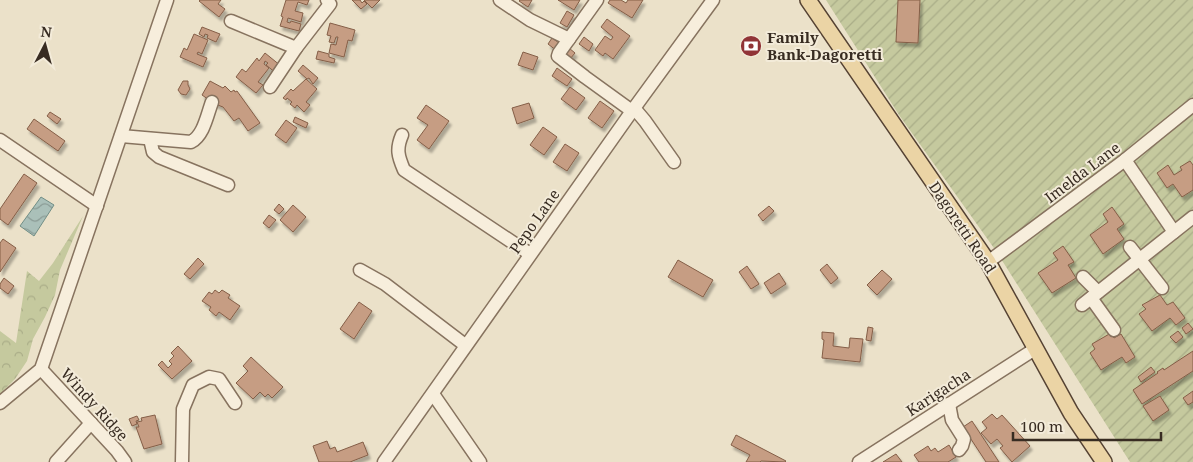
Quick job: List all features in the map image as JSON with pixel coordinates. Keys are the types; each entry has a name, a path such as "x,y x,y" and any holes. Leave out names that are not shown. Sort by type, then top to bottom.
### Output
{"main road":[{"name":"Dagoretti Road","path":"808,0 988,262 1071,413 1104,462"}],"street":[{"path":"0,403 41,369 167,0"},
{"path":"270,87 296,48 330,4 327,0"},
{"path":"500,0 530,20 569,39"},
{"path":"597,0 559,53 561,59 633,109 645,121 674,162"},
{"name":"Pepo Lane","path":"384,462 633,109 713,0"},
{"path":"231,21 296,48"},
{"path":"121,136 186,143 192,142 201,134 212,102"},
{"name":"Imelda Lane","path":"988,262 1125,160 1193,105"},
{"path":"402,135 399,142 398,157 404,170 530,254"},
{"path":"150,139 153,152 159,157 228,185"},
{"path":"0,140 97,206"},
{"path":"1125,160 1174,232"},
{"path":"1090,298 1174,232 1190,224"},
{"path":"1130,247 1162,288"},
{"path":"360,270 386,284 465,345"},
{"path":"1083,277 1090,298 1114,330"},
{"name":"Karigacha","path":"859,462 1035,349"},
{"name":"Windy Ridge","path":"41,369 125,462"},
{"path":"182,462 183,409 193,384 208,377 219,379 235,403"},
{"path":"433,394 480,462"},
{"path":"949,404 952,420 964,439 959,450"},
{"path":"56,462 91,423"}],"green space":[{"path":"826,0 1193,0 1193,462 1130,462 996,251 899,115"},
{"path":"83,216 60,270 55,295 33,339 27,361 15,379 0,394 0,331 16,343 27,271 39,281 53,263"}],"water":[{"path":"41,197 54,205 34,236 20,226"}],"building":[{"path":"200,0 221,0 218,4 225,9 219,17"},
{"path":"286,0 309,0 307,5 298,2 295,11 303,13 301,22 288,18 287,22 290,23 291,21 301,24 299,31 280,26"},
{"path":"352,0 360,0 362,3 364,1 367,4 361,9"},
{"path":"364,0 380,0 372,8"},
{"path":"520,0 532,0 528,7"},
{"path":"558,0 580,0 574,10"},
{"path":"610,0 621,0 626,3 628,0 643,0 632,18 608,3"},
{"path":"898,0 920,0 918,43 896,42"},
{"path":"567,11 574,15 567,27 560,23"},
{"path":"607,19 630,36 613,59 605,53 603,56 595,50 605,36 611,40 613,37 601,27"},
{"path":"330,23 355,30 352,41 348,40 344,57 329,53 331,44 336,45 338,37 336,37 334,43 329,42 331,36 327,35"},
{"path":"202,27 220,34 216,42 207,38 208,35 205,34 204,37 199,34"},
{"path":"194,34 208,40 202,54 198,52 197,54 207,58 203,67 180,57 184,48 187,50"},
{"path":"584,37 593,44 589,51 579,44"},
{"path":"552,38 562,45 557,51 548,44"},
{"path":"569,48 575,53 570,59 564,54"},
{"path":"318,51 329,54 329,57 335,59 334,63 316,59"},
{"path":"523,52 538,57 533,70 518,65"},
{"path":"265,53 281,66 276,73 266,65 268,63 265,61 264,64 269,68 258,82 263,85 256,93 236,77 242,69 246,72 257,58 259,61"},
{"path":"303,65 318,78 313,84 309,78 307,79 298,71"},
{"path":"557,68 572,79 567,86 552,76"},
{"path":"306,79 317,89 306,102 310,105 304,112 297,105 295,108 290,104 292,102 287,98 286,100 283,98 291,89 293,91"},
{"path":"183,81 188,81 190,89 186,95 181,94 178,90"},
{"path":"210,81 223,88 225,86 231,92 237,91 260,123 248,131 239,118 234,121 223,107 202,95"},
{"path":"570,87 585,98 576,110 561,99"},
{"path":"600,101 614,111 602,128 588,118"},
{"path":"529,103 534,118 517,124 512,108"},
{"path":"426,105 449,121 429,149 417,140 428,125 417,118"},
{"path":"50,112 61,119 57,124 47,116"},
{"path":"295,117 308,123 306,128 293,122"},
{"path":"34,119 65,141 58,151 27,129"},
{"path":"286,120 297,128 286,143 275,135"},
{"path":"543,127 557,137 544,155 530,145"},
{"path":"565,144 579,153 567,171 553,162"},
{"path":"1190,161 1193,165 1193,190 1182,197 1173,184 1167,188 1157,173 1168,165 1174,175 1182,170 1180,167"},
{"path":"24,174 37,183 8,225 0,219 0,209"},
{"path":"279,204 284,209 279,214 274,210"},
{"path":"293,205 306,217 293,232 280,220"},
{"path":"769,206 774,211 763,221 758,215"},
{"path":"1112,207 1124,224 1117,229 1124,239 1103,254 1090,235 1108,222 1103,214"},
{"path":"269,215 276,220 269,228 263,223"},
{"path":"3,239 16,248 0,272 0,243"},
{"path":"1063,246 1074,262 1068,265 1076,278 1052,293 1038,273 1058,260 1053,253"},
{"path":"198,258 204,264 190,279 184,274"},
{"path":"678,260 713,280 703,297 668,277"},
{"path":"827,264 838,278 831,284 820,270"},
{"path":"747,266 759,284 751,289 739,272"},
{"path":"882,270 892,279 877,295 867,285"},
{"path":"779,273 786,284 771,294 764,283"},
{"path":"4,278 14,286 8,294 0,288"},
{"path":"215,290 219,293 222,290 230,295 228,298 240,306 230,320 219,312 216,316 209,310 211,307 202,301 209,292 212,294"},
{"path":"1160,295 1167,305 1173,302 1185,318 1176,325 1170,318 1152,331 1139,314 1146,309 1142,305"},
{"path":"359,302 372,311 354,339 340,329"},
{"path":"1188,323 1193,329 1186,334 1182,328"},
{"path":"868,327 873,328 871,341 866,340"},
{"path":"1178,331 1183,337 1176,343 1170,337"},
{"path":"822,332 834,333 833,346 849,348 850,338 863,339 860,362 822,358 824,340 822,339"},
{"path":"1111,333 1114,338 1121,334 1135,357 1126,363 1122,357 1101,370 1090,353 1095,349 1092,344"},
{"path":"178,346 192,361 172,379 158,365 162,361 168,368 172,364 169,361 174,356 171,353"},
{"path":"1193,351 1193,371 1142,404 1133,390 1163,368 1164,370"},
{"path":"251,357 283,387 272,398 268,394 265,397 260,392 253,399 236,383 248,371 243,366"},
{"path":"1151,367 1155,372 1141,382 1138,377"},
{"path":"1193,391 1193,402 1188,405 1183,398"},
{"path":"1160,396 1169,410 1153,421 1143,406"},
{"path":"992,414 997,419 1002,415 1030,446 1012,462 1000,448 1003,446 997,439 991,444 981,433 987,428 982,422"},
{"path":"155,415 162,444 144,449 136,427 139,427 137,422 142,421 141,418"},
{"path":"137,416 139,420 136,421 137,424 132,426 129,419"},
{"path":"972,421 999,462 986,462 963,427"},
{"path":"736,435 786,461 746,462 750,455 731,445"},
{"path":"327,441 330,449 335,447 337,452 363,442 368,455 350,462 319,462 313,446"},
{"path":"949,445 956,457 948,462 919,462 914,455 928,446 931,451 935,448 938,452"},
{"path":"896,454 902,462 883,462"}],"place":[{"name":"Family Bank-Dagoretti","path":"751,46"}]}
